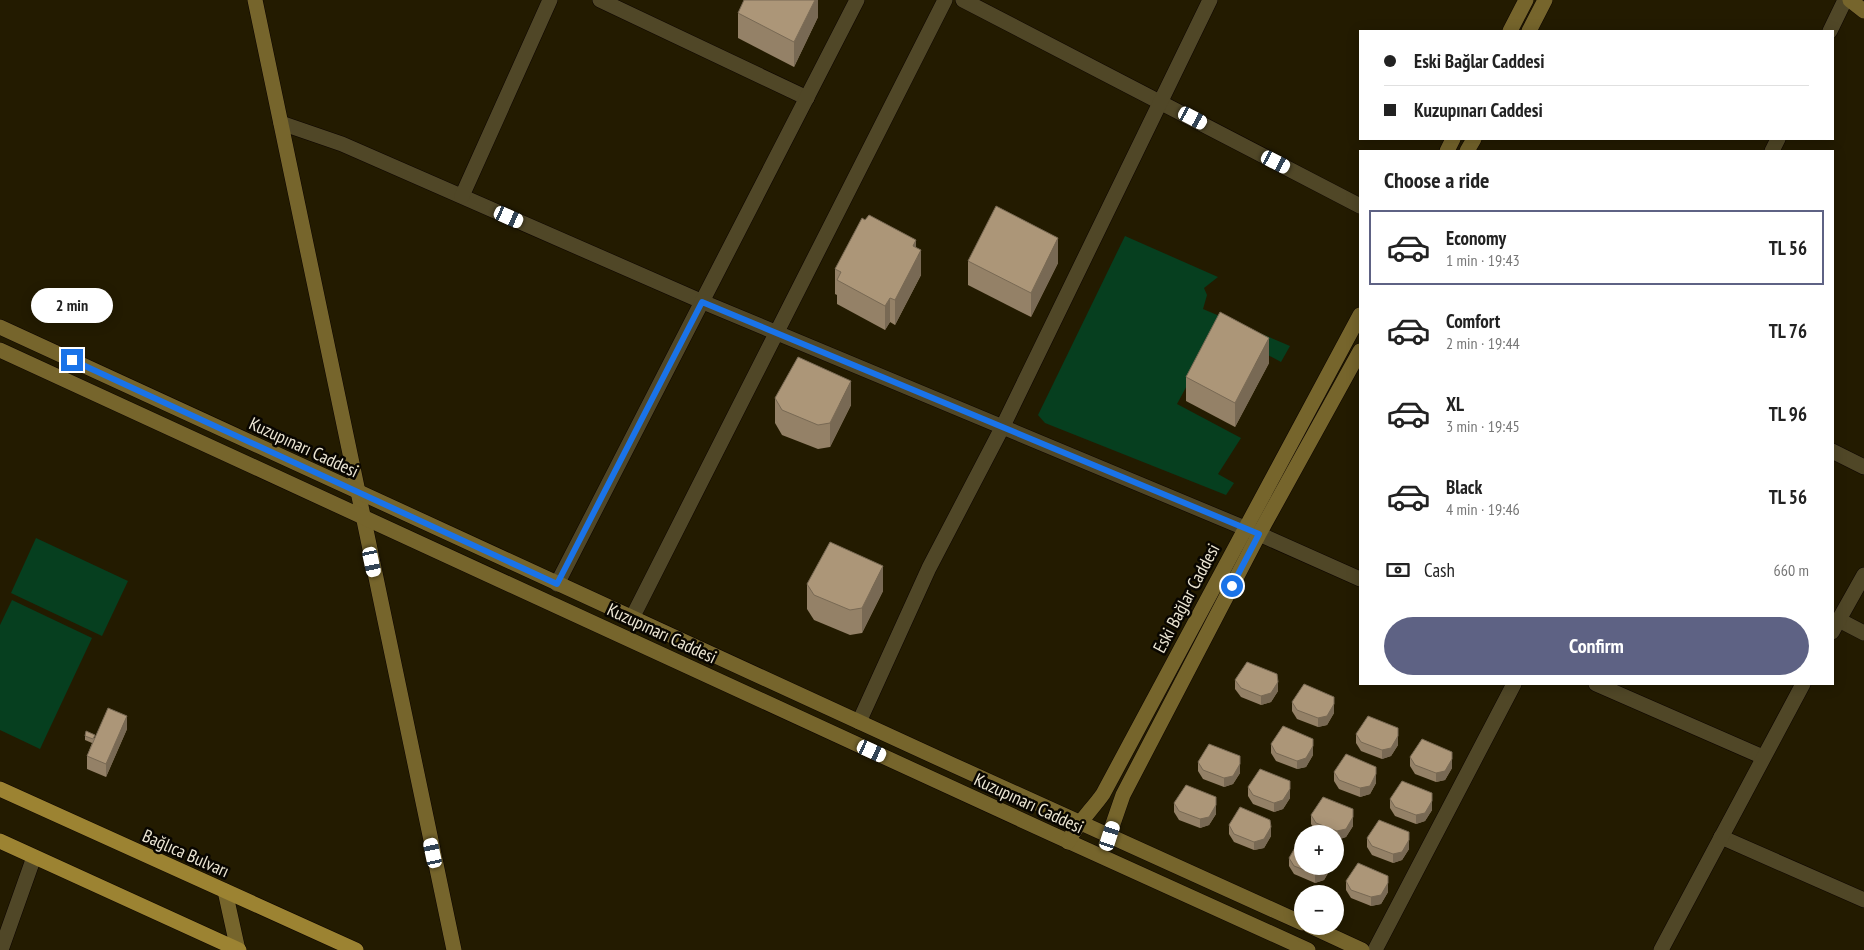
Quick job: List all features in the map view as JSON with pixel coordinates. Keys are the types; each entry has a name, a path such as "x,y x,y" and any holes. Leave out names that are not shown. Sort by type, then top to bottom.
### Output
{"main road":[{"name":"Bağlıca Bulvarı","path":"0,789 356,950"},
{"path":"0,841 238,950"}],"street":[{"path":"255,0 454,950"},
{"path":"462,196 550,0"},
{"path":"600,0 807,98"},
{"path":"557,584 857,0"},
{"path":"632,618 779,332 945,0"},
{"path":"963,0 1359,205"},
{"path":"859,722 929,568 1002,428 1210,0"},
{"path":"1511,30 1526,0"},
{"path":"1530,30 1545,0"},
{"path":"1830,30 1845,0"},
{"path":"1850,0 1864,11"},
{"path":"280,123 342,144 702,302 779,332 1002,428 1259,534 1359,579"},
{"name":"Eski Bağlar Caddesi","path":"1068,842 1078,822 1093,808 1103,794 1244,528 1359,317"},
{"name":"Kuzupınarı Caddesi","path":"0,326 557,584 1294,919"},
{"name":"Kuzupınarı Caddesi","path":"0,350 1068,842 1308,950"},
{"name":"Eski Bağlar Caddesi","path":"1099,856 1110,836 1124,796 1259,534 1359,353"},
{"path":"1834,452 1864,468"},
{"path":"1864,575 1836,626 1864,632"},
{"path":"1375,950 1513,685"},
{"path":"1598,685 1762,757"},
{"path":"1661,950 1762,757 1803,685"},
{"path":"1721,837 1864,900"},
{"path":"1,950 34,857"},
{"path":"225,891 238,950"},
{"path":"1330,935 1362,950"}],"green space":[{"path":"1125,236 1218,277 1204,288 1207,295 1203,309 1290,346 1281,362 1218,328 1177,404 1241,438 1218,474 1234,483 1226,495 1045,423 1038,415"},
{"path":"36,538 128,581 102,636 11,593"},
{"path":"12,600 92,638 40,749 0,730 0,625"}],"building":[{"path":"744,0 815,0 794,42 738,13"},
{"path":"996,206 1058,238 1031,293 968,261"},
{"path":"869,215 916,240 913,246 921,250 895,300 890,298 885,306 837,280 841,272 835,269 862,218 865,220"},
{"path":"1220,312 1269,338 1235,403 1186,377"},
{"path":"798,357 851,381 830,423 818,425 782,410 775,398"},
{"path":"830,542 883,566 862,608 850,610 814,595 807,584"},
{"path":"1247,662 1277,674 1278,682 1271,693 1261,696 1241,688 1235,680"},
{"path":"1304,684 1334,697 1334,704 1327,716 1318,718 1297,710 1292,702"},
{"path":"108,708 127,716 106,764 87,756"},
{"path":"1368,716 1398,728 1398,736 1391,748 1382,750 1361,742 1356,734"},
{"path":"1283,726 1313,739 1313,746 1306,758 1297,761 1276,753 1271,744"},
{"path":"86,731 95,735 93,739 85,736"},
{"path":"1422,739 1452,752 1452,759 1445,771 1436,773 1415,765 1410,757"},
{"path":"1209,744 1240,756 1240,764 1233,776 1224,778 1203,770 1198,762"},
{"path":"1346,754 1376,767 1376,774 1370,786 1360,788 1339,780 1334,772"},
{"path":"1260,769 1290,781 1290,789 1283,800 1274,803 1253,795 1248,787"},
{"path":"1402,781 1432,793 1432,801 1425,813 1416,815 1395,807 1390,799"},
{"path":"1186,785 1216,797 1216,805 1209,817 1200,819 1179,811 1174,803"},
{"path":"1323,797 1353,809 1353,817 1344,829 1344,825 1321,825 1316,823 1311,815"},
{"path":"1240,807 1270,820 1271,827 1264,839 1254,842 1234,834 1229,825"},
{"path":"1379,820 1409,832 1409,840 1402,852 1393,854 1372,846 1367,838"},
{"path":"1294,849 1294,866 1289,858"},
{"path":"1358,863 1388,876 1388,883 1381,895 1371,897 1351,890 1346,881"}],"route":[{"path":"72,360 557,584 702,302 779,332 1002,428 1259,534 1232,586"}]}
